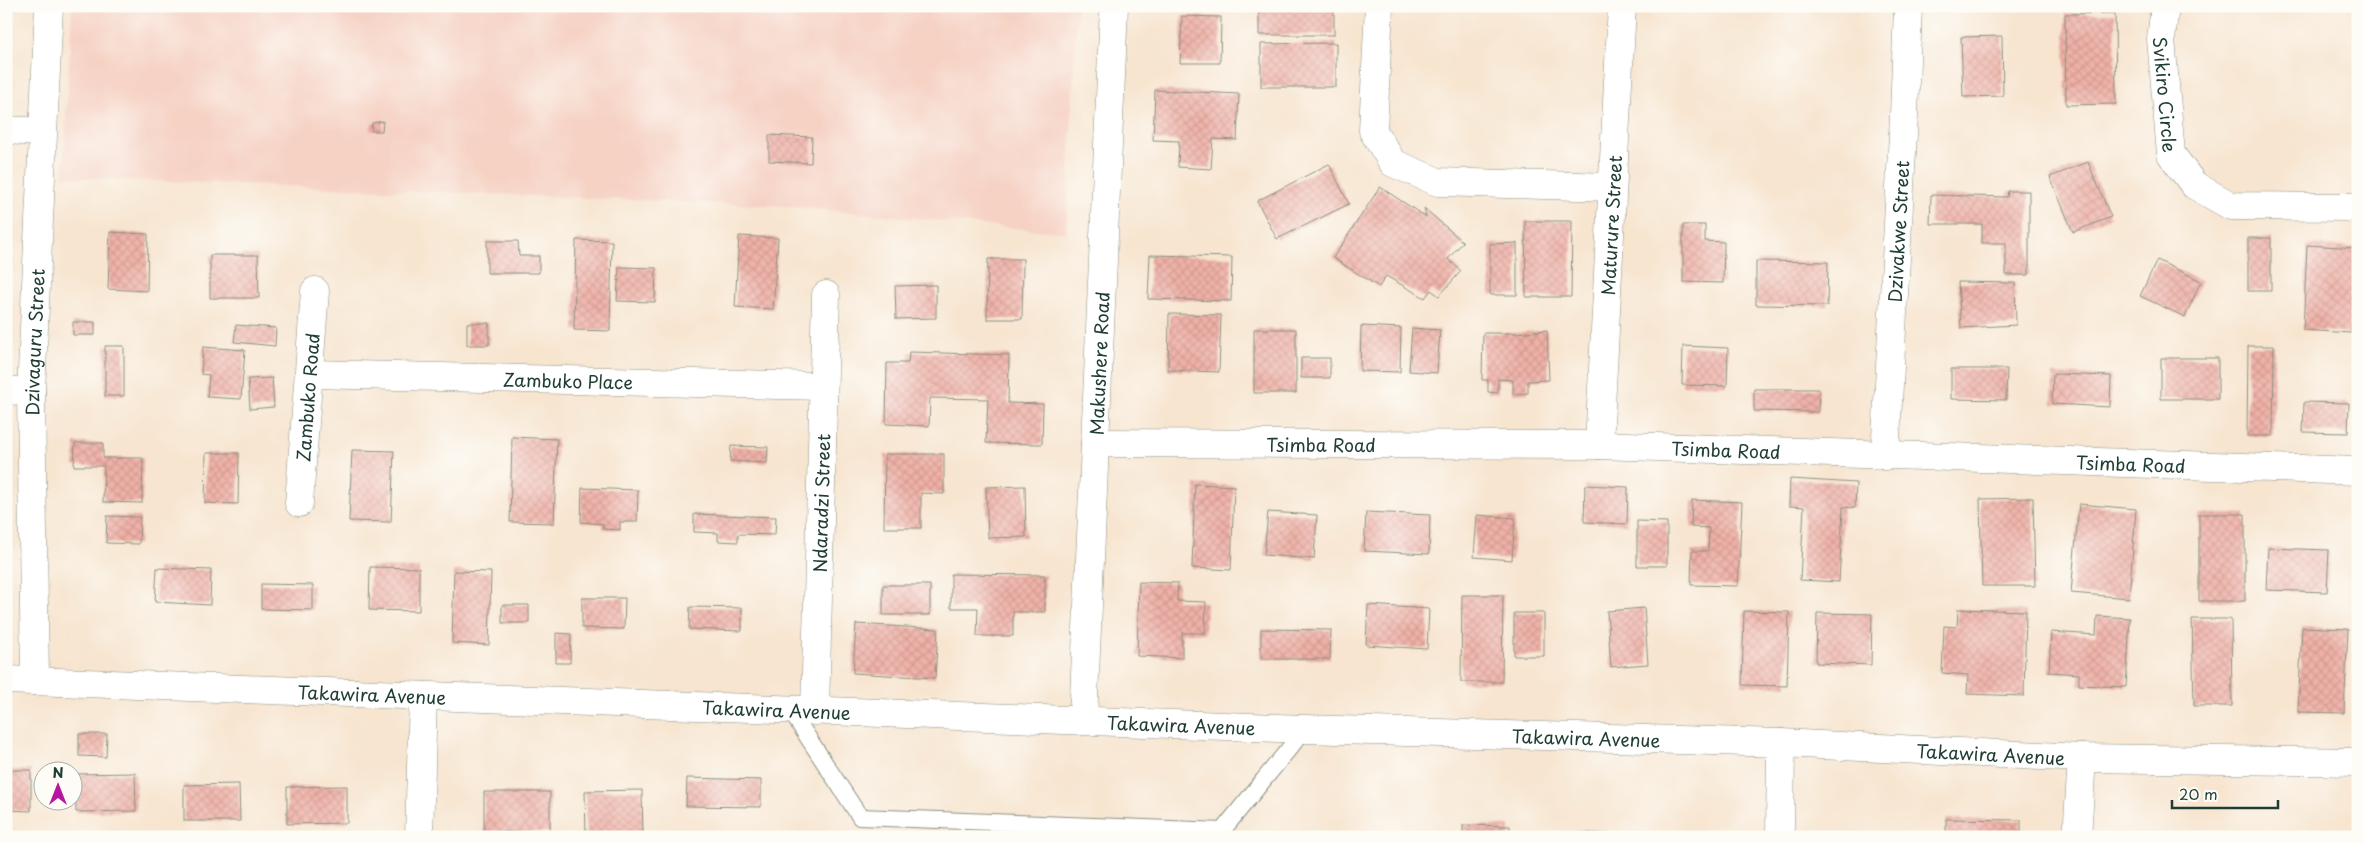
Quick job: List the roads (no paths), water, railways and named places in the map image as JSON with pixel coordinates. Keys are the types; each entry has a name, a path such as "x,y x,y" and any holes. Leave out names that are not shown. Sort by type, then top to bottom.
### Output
{"street":[{"name":"Dzivaguru Street","path":"35,680 19,391 42,132 49,6"},
{"name":"Makushere Road","path":"1083,721 1114,6"},
{"path":"1380,6 1373,131 1393,162 1438,182 1612,187"},
{"name":"Maturure Street","path":"1599,445 1622,6"},
{"name":"Dzivakwe Street","path":"1885,456 1904,126 1908,6"},
{"name":"Svikiro Circle","path":"2165,6 2162,39 2171,154 2194,185 2231,206 2358,207"},
{"path":"6,130 42,132"},
{"name":"Zambuko Road","path":"298,503 310,374 315,291"},
{"name":"Ndaradzi Street","path":"802,710 823,386 826,295"},
{"name":"Zambuko Place","path":"310,374 823,386"},
{"name":"Tsimba Road","path":"1095,443 1599,445 1885,456 2358,470"},
{"name":"Takawira Avenue","path":"6,680 1305,729 1781,743 2082,758 2358,762"},
{"path":"419,837 423,696"},
{"path":"1780,837 1781,743"},
{"path":"2077,837 2082,758"}],"lane":[{"path":"802,710 860,817 1222,831 1305,729"}]}
